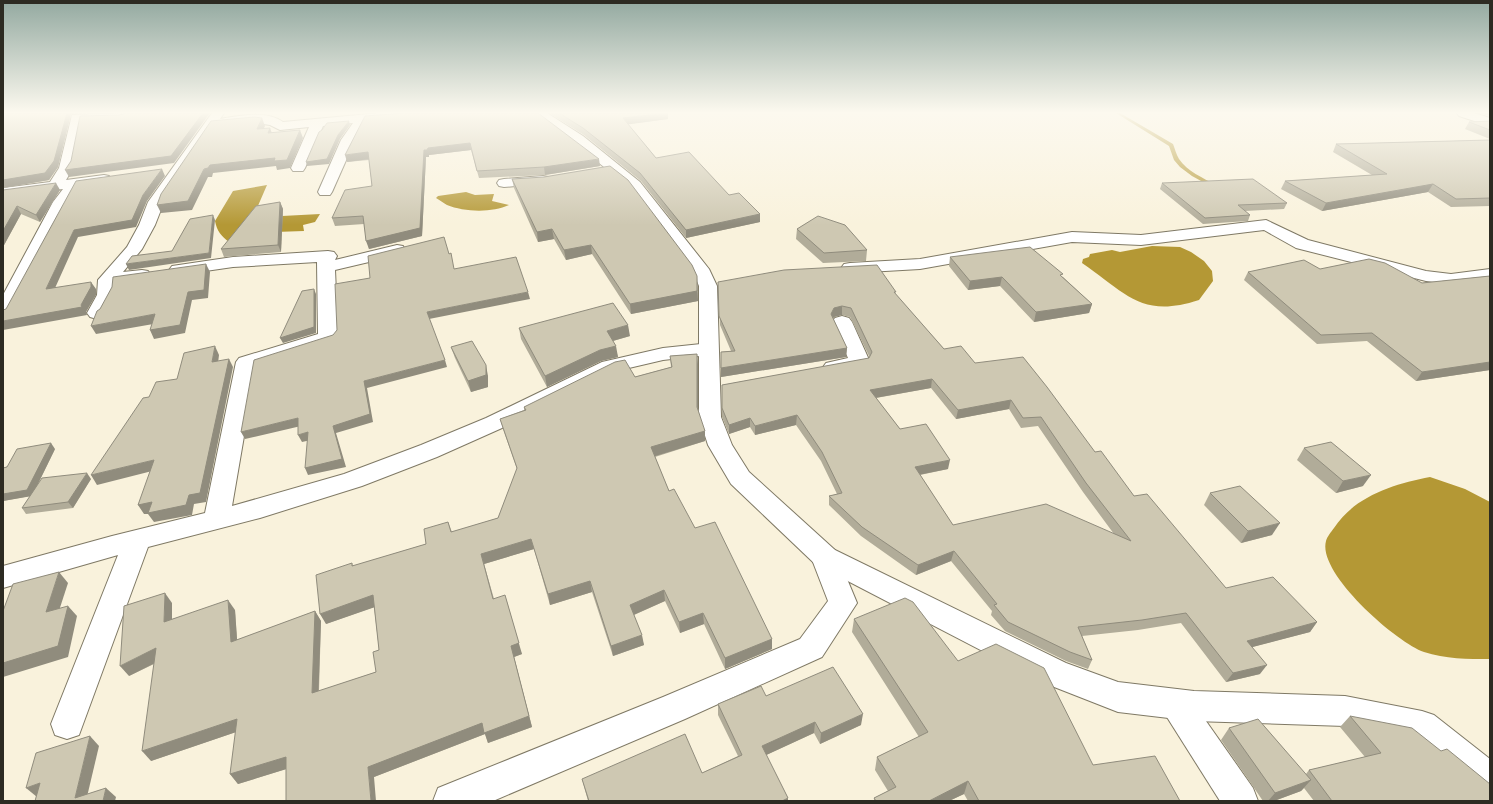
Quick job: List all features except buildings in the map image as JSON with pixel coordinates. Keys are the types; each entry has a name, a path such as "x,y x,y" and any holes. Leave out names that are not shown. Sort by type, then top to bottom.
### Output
{"street":[{"path":"55,185 66,168 69,151"},
{"path":"97,313 106,295 108,280 134,249 147,225 156,202 189,151"},
{"path":"298,168 306,151"},
{"path":"325,192 343,151"},
{"path":"587,151 604,171 635,185 703,273 715,284 710,354 721,386 710,416 720,445 740,478 825,557 1055,673 1118,697 1176,704 1345,711 1422,726 1490,780"},
{"path":"160,172 179,168"},
{"path":"3,192 116,178"},
{"path":"504,183 558,178"},
{"path":"3,312 62,202 74,183"},
{"path":"837,269 920,264 1072,237 1141,240 1266,225 1302,244 1426,276 1451,279 1473,278 1490,274"},
{"path":"326,267 410,246"},
{"path":"108,280 233,262 328,256 326,267 328,337 246,362 217,520"},
{"path":"815,370 860,362 842,322"},
{"path":"3,577 137,540 260,510 353,480 429,451 494,423 609,366 663,354 701,350 710,354"},
{"path":"67,724 137,540"},
{"path":"451,801 674,708 811,648 843,603 825,557"},
{"path":"1176,704 1240,801"}],"shaded area":[{"path":"267,185 254,215 263,217 320,214 315,222 303,225 304,231 275,232 229,242 220,233 215,221 233,191"},
{"path":"466,192 475,195 494,194 492,201 509,205 502,208 478,211 461,209 447,205 436,198 438,196"},
{"path":"1152,246 1180,247 1191,252 1204,261 1212,271 1213,281 1199,300 1179,305 1148,305 1123,293 1082,263 1083,259 1089,257 1090,254 1112,250 1120,252"},
{"path":"1430,477 1465,489 1490,502 1490,659 1465,659 1440,656 1424,652 1411,646 1378,621 1361,605 1346,588 1326,555 1327,538 1343,517 1353,508 1376,493 1403,483"}],"waterway":[{"path":"1172,151 1177,160 1187,170 1214,186"}]}
